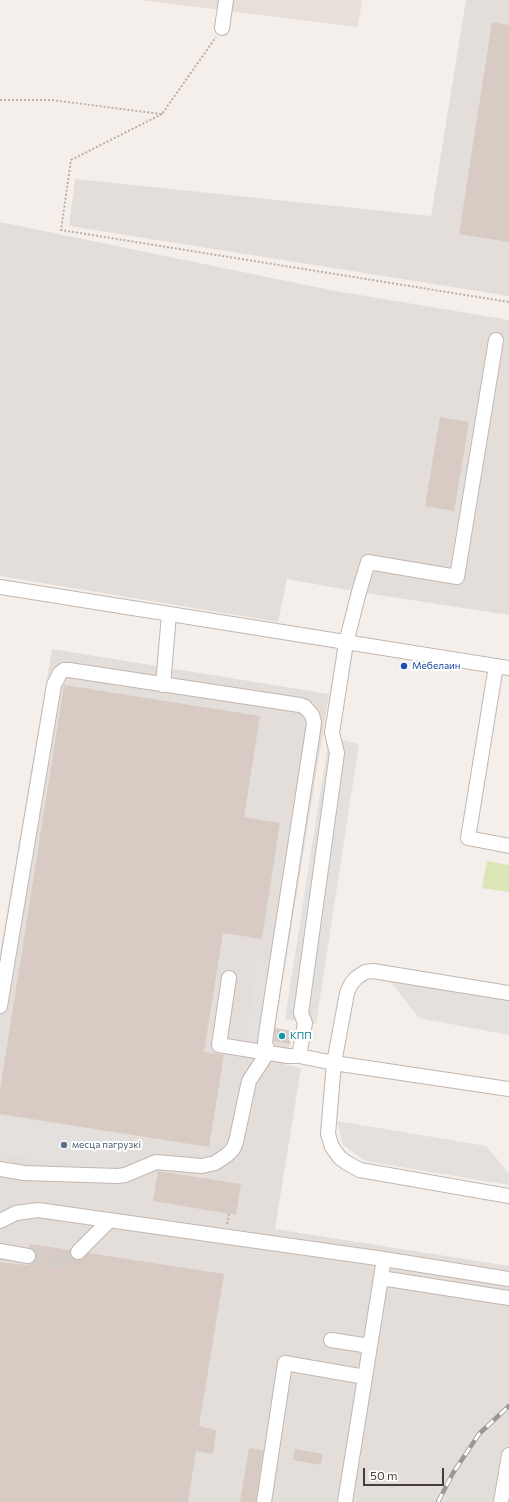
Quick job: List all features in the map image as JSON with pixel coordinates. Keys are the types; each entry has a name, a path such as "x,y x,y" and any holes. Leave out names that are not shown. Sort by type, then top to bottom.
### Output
{"street":[{"path":"222,28 226,0"},
{"path":"299,1056 305,1023 301,1013 337,753 332,733 346,643 359,592 368,562 458,577 496,340"},
{"path":"0,587 502,667 468,838 509,846"},
{"path":"163,685 169,614"},
{"path":"0,1006 54,685 60,673 64,670 69,670 305,707 312,715 314,722 266,1034 265,1042 268,1052 249,1081 236,1142 233,1149 215,1163 202,1166 156,1162 125,1175 118,1176 24,1173 0,1169"},
{"path":"509,993 373,971 365,972 356,978 349,988 334,1063 328,1134 332,1147 347,1163 360,1170 509,1196"},
{"path":"229,978 219,1044 288,1056 299,1056 334,1063 509,1089"},
{"path":"0,1221 16,1213 38,1210 384,1259 509,1279"},
{"path":"78,1252 110,1220"},
{"path":"0,1251 28,1256"},
{"path":"345,1502 384,1259"},
{"path":"381,1278 509,1298"},
{"path":"330,1340 370,1346"},
{"path":"264,1502 285,1363 365,1376"},
{"path":"501,1502 509,1455"}],"path":[{"path":"222,28 162,114 71,160 61,230 509,302"},
{"path":"0,100 51,100 162,114"},
{"path":"227,1222 229,1214"}],"shaded area":[{"path":"139,0 362,0 358,27"},
{"path":"466,0 509,0 509,296 69,226 75,179 431,216"},
{"path":"0,222 330,290 509,320 509,615 359,592 287,579 278,622 0,576"},
{"path":"52,649 329,694 275,1028 292,1031 286,1065 301,1068 275,1229 509,1266 509,1502 0,1502 0,954"},
{"path":"329,737 359,744 316,1024 285,1019"},
{"path":"258,958 274,961 262,1043 245,1041"},
{"path":"386,976 509,997 509,1035 419,1018"},
{"name":"месца пагрузкі","path":"0,1116 129,1136 123,1173 0,1153"},
{"path":"337,1121 486,1146 509,1173 509,1185 365,1161 343,1145"}],"green space":[{"path":"487,861 509,865 509,892 482,888"}],"building":[{"path":"492,22 509,25 509,242 459,234"},
{"path":"440,417 469,422 454,511 425,506"},
{"path":"64,685 260,716 244,817 280,823 262,939 223,933 204,1052 224,1055 209,1147 0,1114 0,1090"},
{"name":"КПП","path":"275,1028 292,1031 290,1044 274,1041"},
{"path":"158,1171 241,1184 236,1215 153,1201"},
{"path":"30,1244 70,1250 72,1258 76,1260 81,1260 89,1253 224,1274 199,1426 216,1430 213,1454 196,1451 188,1502 0,1502 0,1262 26,1265 31,1264 35,1261 36,1257 34,1250 29,1248"},
{"path":"249,1448 263,1450 256,1502 240,1502"},
{"path":"295,1449 323,1454 321,1465 293,1460"}],"tunnel":[{"path":"28,1256 67,1262 78,1252"}],"railway":[{"path":"438,1502 453,1473 479,1434 509,1406"}],"place":[{"name":"Мебелаин","path":"404,666"},
{"name":"КПП","path":"282,1036"},
{"name":"месца пагрузкі","path":"64,1145"}]}
